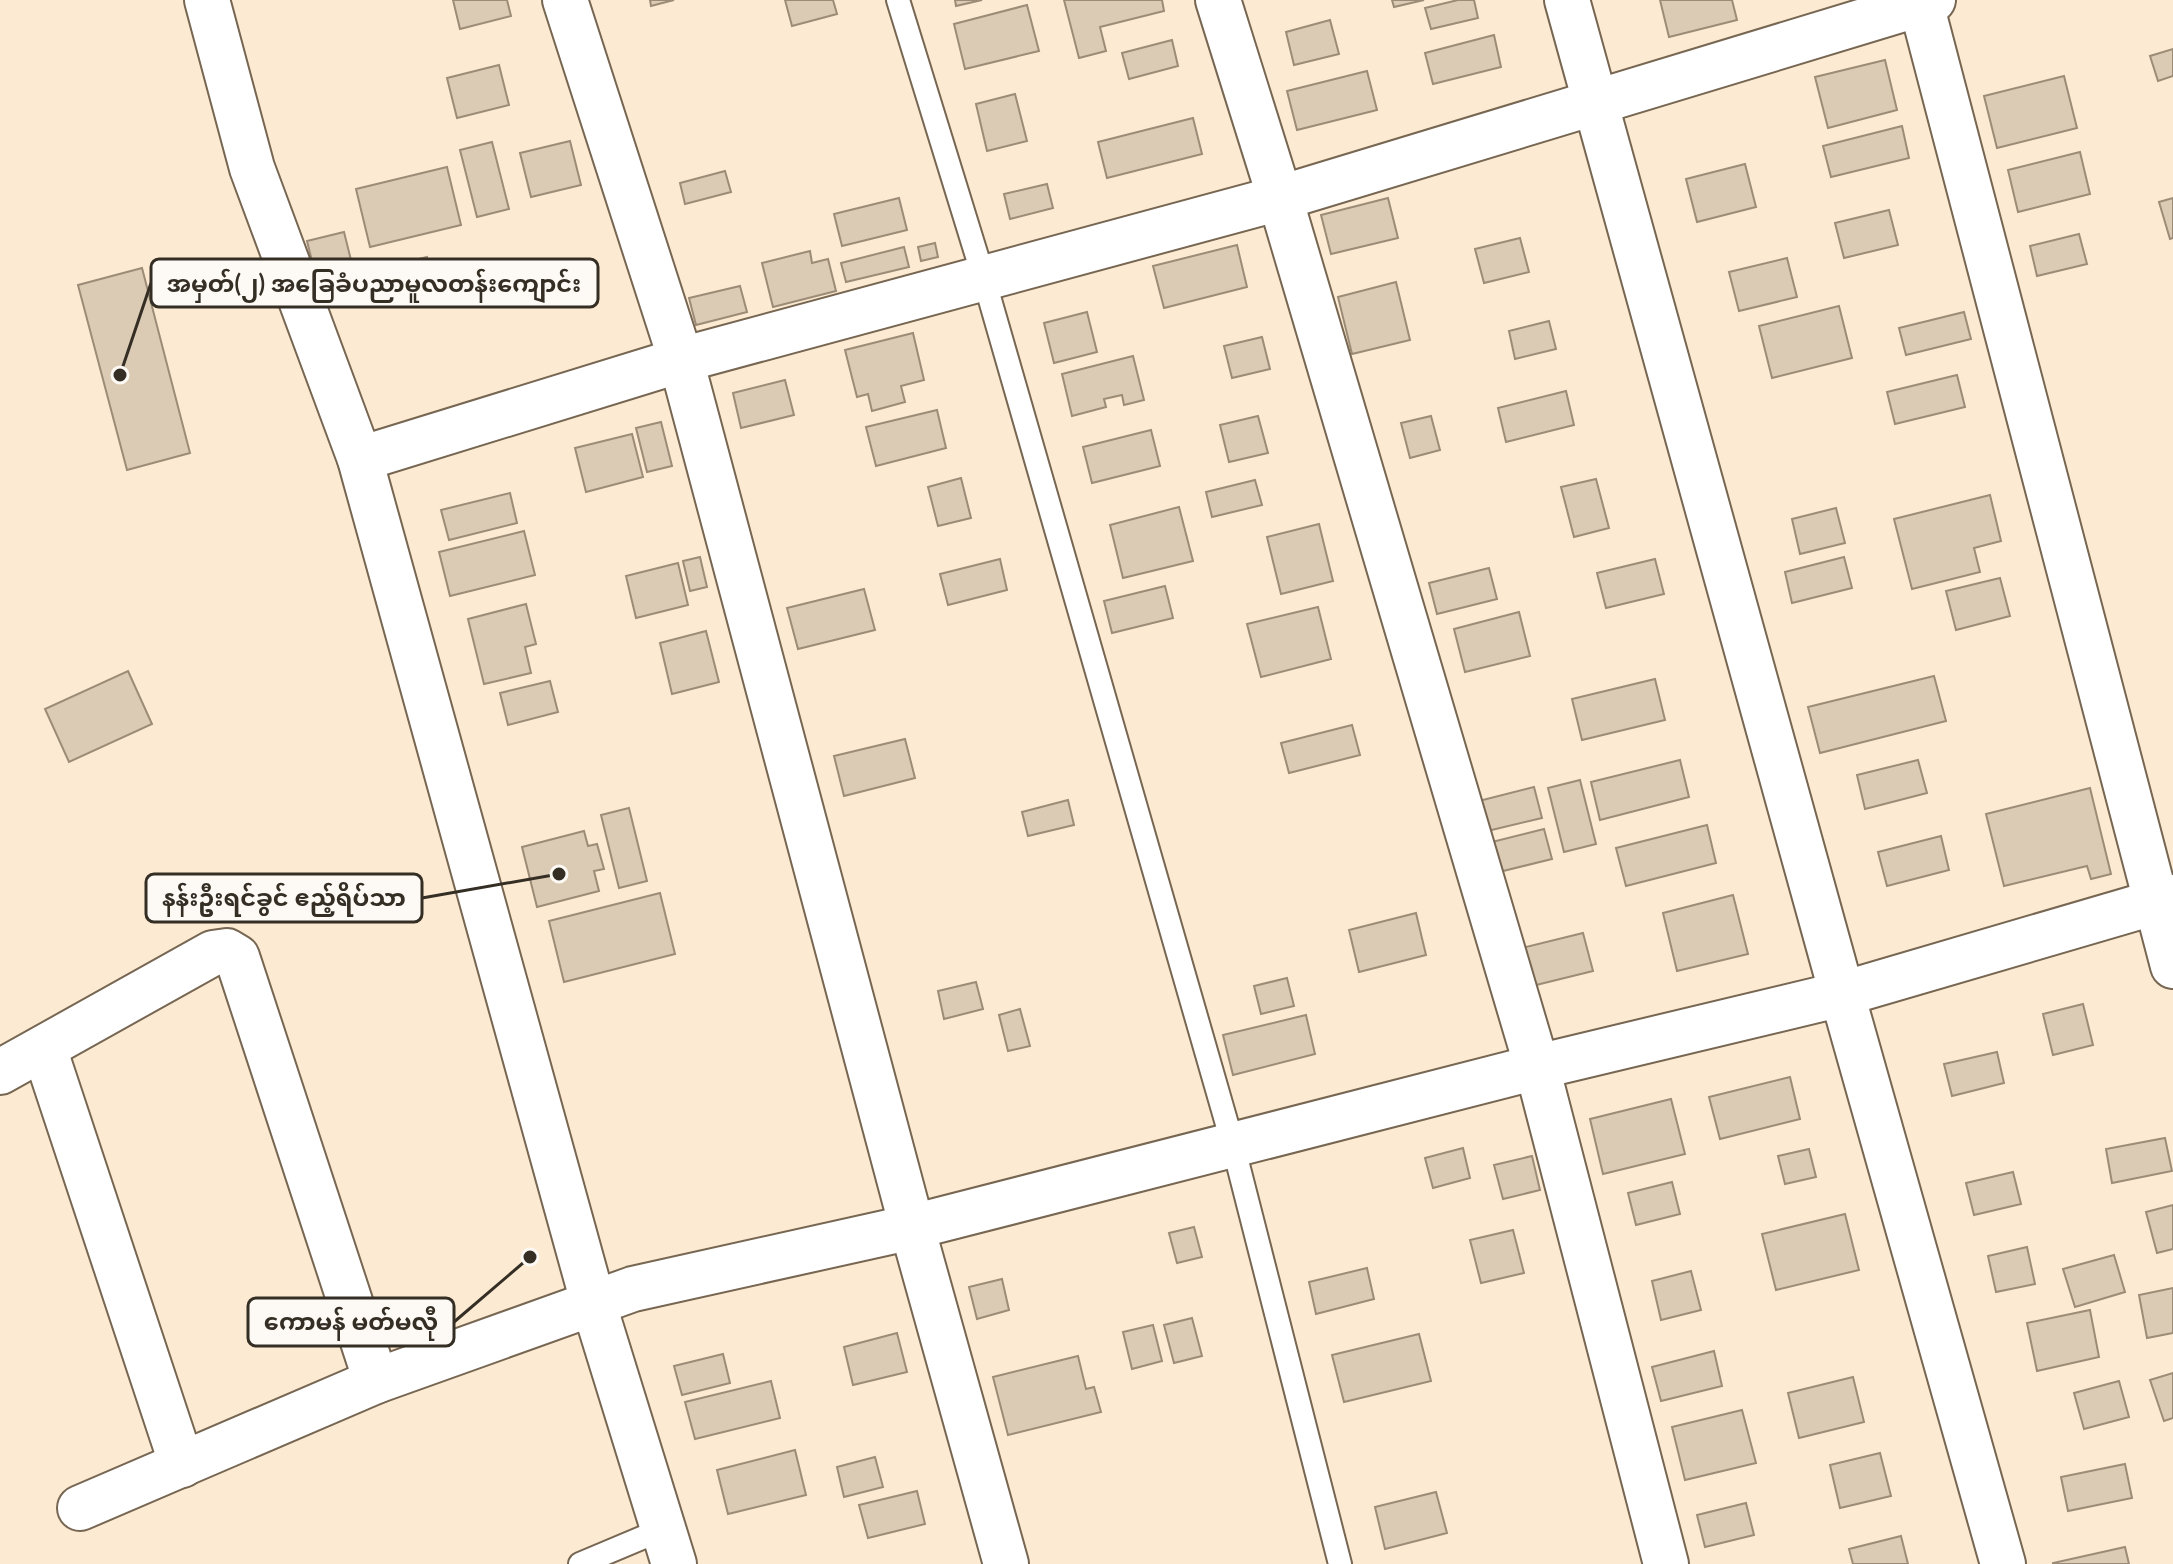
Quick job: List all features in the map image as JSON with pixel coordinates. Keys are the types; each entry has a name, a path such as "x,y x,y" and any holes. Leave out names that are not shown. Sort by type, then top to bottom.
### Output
{"street":[{"path":"207,0 252,168 360,459 593,1302 669,1546"},
{"path":"565,0 681,360 912,1227 1006,1564"},
{"path":"1218,0 1280,198 1537,1067 1666,1564"},
{"path":"1567,0 2003,1564"},
{"path":"360,459 681,360 1280,198 1924,1 2164,899 2173,966"},
{"path":"80,1508 376,1381 633,1289 912,1227 1537,1067 1842,994 2164,899"},
{"path":"0,1072 213,953 227,951 237,957 376,1381"},
{"path":"44,1048 182,1465"}],"lane":[{"path":"898,0 984,279 1233,1145 1340,1564"},
{"path":"580,1564 669,1546"}],"building":[{"path":"453,0 507,0 511,16 460,29"},
{"path":"650,0 674,0 651,6"},
{"path":"785,0 833,0 837,14 792,26"},
{"path":"955,0 982,0 956,6"},
{"path":"1064,0 1162,0 1164,11 1100,27 1106,51 1079,58"},
{"path":"1392,0 1424,0 1394,7"},
{"path":"1458,0 1474,0 1478,18 1431,29 1425,8"},
{"path":"1660,0 1732,0 1737,20 1669,37"},
{"path":"1027,5 1039,51 965,69 954,24"},
{"path":"1330,20 1339,54 1294,65 1286,32"},
{"path":"1494,35 1501,67 1433,84 1425,53"},
{"path":"1172,40 1178,66 1129,79 1122,53"},
{"path":"2173,49 2173,76 2158,81 2150,56"},
{"path":"1885,60 1897,110 1828,128 1815,77"},
{"path":"499,65 509,105 457,118 447,78"},
{"path":"1367,71 1377,110 1297,130 1287,91"},
{"path":"2064,76 2077,128 1997,148 1984,96"},
{"path":"1015,94 1027,141 987,151 976,104"},
{"path":"1193,118 1202,154 1107,178 1098,142"},
{"path":"1902,126 1909,158 1831,177 1823,146"},
{"path":"570,141 581,185 531,197 520,153"},
{"path":"492,142 509,209 477,217 460,150"},
{"path":"2080,152 2090,194 2018,212 2008,170"},
{"path":"1745,164 1756,207 1697,222 1686,179"},
{"path":"447,167 461,225 370,247 356,189"},
{"path":"725,171 731,192 685,204 680,183"},
{"path":"1047,184 1053,208 1010,219 1004,194"},
{"path":"899,198 907,230 842,246 834,214"},
{"path":"1388,198 1398,238 1331,254 1321,215"},
{"path":"2173,198 2173,238 2170,239 2159,202"},
{"path":"1889,210 1898,245 1844,258 1835,223"},
{"path":"344,232 351,260 314,269 307,241"},
{"path":"2079,234 2087,264 2037,276 2030,246"},
{"path":"1520,238 1529,272 1484,283 1475,249"},
{"path":"935,243 938,257 921,261 918,247"},
{"path":"1237,245 1247,287 1164,308 1153,266"},
{"path":"904,247 909,267 846,282 841,263"},
{"path":"810,251 812,263 828,259 836,291 773,307 762,263"},
{"path":"427,257 435,291 398,300 390,266"},
{"path":"1787,258 1797,297 1739,311 1729,272"},
{"path":"142,268 190,453 127,470 78,285"},
{"path":"1396,282 1410,340 1352,354 1338,297"},
{"path":"740,286 747,312 696,325 689,298"},
{"path":"1839,306 1852,358 1772,378 1759,326"},
{"path":"1087,312 1097,352 1054,363 1044,323"},
{"path":"1964,312 1971,339 1906,355 1899,328"},
{"path":"1549,321 1556,349 1515,359 1509,331"},
{"path":"913,333 924,380 901,386 905,402 872,411 868,394 857,397 845,350"},
{"path":"1262,337 1270,369 1232,378 1224,346"},
{"path":"1133,356 1144,400 1124,405 1122,395 1104,399 1106,407 1072,416 1062,374"},
{"path":"1957,375 1965,407 1895,424 1887,392"},
{"path":"785,380 794,415 741,428 733,393"},
{"path":"1566,391 1574,425 1506,442 1498,408"},
{"path":"937,410 946,448 876,466 866,427"},
{"path":"1258,416 1268,453 1229,462 1220,425"},
{"path":"1431,416 1440,450 1410,458 1401,423"},
{"path":"661,422 672,466 647,472 636,428"},
{"path":"1151,430 1160,466 1092,483 1083,447"},
{"path":"632,434 643,477 586,492 575,448"},
{"path":"961,478 971,518 938,526 928,487"},
{"path":"1596,479 1609,528 1574,537 1561,487"},
{"path":"1255,480 1262,505 1212,517 1206,492"},
{"path":"510,493 517,523 449,540 441,510"},
{"path":"1990,495 2001,541 1974,548 1980,572 1912,589 1894,519"},
{"path":"1179,507 1193,561 1123,578 1110,525"},
{"path":"1836,508 1845,543 1800,554 1792,519"},
{"path":"1319,524 1333,581 1281,594 1267,537"},
{"path":"524,531 535,575 450,596 439,552"},
{"path":"700,557 707,587 690,591 683,561"},
{"path":"1844,557 1852,588 1792,603 1785,572"},
{"path":"1000,559 1007,590 948,605 940,574"},
{"path":"1655,559 1664,594 1606,608 1597,573"},
{"path":"678,563 688,605 636,618 626,576"},
{"path":"1489,568 1497,599 1437,614 1429,583"},
{"path":"2000,578 2010,616 1956,630 1946,591"},
{"path":"1165,586 1173,618 1112,633 1104,601"},
{"path":"864,589 875,630 798,649 787,608"},
{"path":"526,604 536,644 525,647 531,673 484,684 468,619"},
{"path":"1318,607 1331,659 1261,677 1247,624"},
{"path":"1519,612 1530,656 1465,672 1454,629"},
{"path":"706,631 719,682 672,694 660,643"},
{"path":"128,671 152,724 69,762 45,709"},
{"path":"1934,676 1946,721 1820,753 1808,707"},
{"path":"1655,679 1665,720 1582,740 1572,699"},
{"path":"550,681 558,712 508,725 500,693"},
{"path":"1352,725 1360,755 1289,773 1281,743"},
{"path":"905,739 915,778 844,796 834,756"},
{"path":"1680,760 1689,797 1600,820 1591,782"},
{"path":"1918,760 1927,793 1865,809 1857,775"},
{"path":"1580,780 1596,844 1564,852 1548,788"},
{"path":"1534,787 1542,818 1479,833 1471,803"},
{"path":"2090,788 2111,874 2091,879 2087,866 2004,886 1986,814"},
{"path":"1068,800 1074,825 1028,836 1022,812"},
{"path":"629,808 647,881 619,888 601,815"},
{"path":"1707,825 1716,863 1626,886 1616,848"},
{"path":"1544,829 1552,859 1491,874 1484,844"},
{"path":"584,831 588,846 597,844 604,869 594,871 599,891 537,907 522,847"},
{"path":"1941,836 1949,870 1887,886 1878,852"},
{"path":"660,893 675,954 564,982 549,921"},
{"path":"1733,895 1748,954 1677,971 1663,913"},
{"path":"1416,913 1426,955 1359,972 1349,930"},
{"path":"1583,933 1593,971 1528,987 1518,949"},
{"path":"1287,978 1294,1006 1261,1014 1254,986"},
{"path":"976,982 983,1009 944,1019 938,991"},
{"path":"2083,1004 2093,1045 2053,1055 2043,1014"},
{"path":"1020,1009 1030,1046 1008,1051 999,1015"},
{"path":"1306,1015 1315,1054 1233,1075 1223,1035"},
{"path":"1997,1052 2004,1083 1952,1096 1944,1064"},
{"path":"1790,1077 1800,1119 1720,1139 1709,1097"},
{"path":"1671,1099 1685,1154 1603,1174 1590,1119"},
{"path":"2165,1138 2172,1171 2112,1183 2106,1149"},
{"path":"1463,1148 1470,1178 1433,1188 1425,1158"},
{"path":"1809,1149 1816,1177 1785,1184 1778,1156"},
{"path":"1532,1156 1540,1190 1503,1199 1494,1165"},
{"path":"2013,1172 2021,1204 1974,1215 1966,1183"},
{"path":"1672,1182 1680,1214 1636,1225 1628,1193"},
{"path":"2173,1205 2173,1249 2157,1253 2146,1212"},
{"path":"1845,1214 1859,1270 1776,1290 1762,1234"},
{"path":"1194,1227 1202,1257 1177,1263 1169,1233"},
{"path":"1513,1230 1524,1273 1481,1283 1470,1240"},
{"path":"2027,1247 2035,1284 1996,1292 1988,1256"},
{"path":"2114,1255 2125,1292 2075,1307 2063,1269"},
{"path":"1367,1268 1374,1299 1316,1314 1309,1282"},
{"path":"1691,1271 1701,1310 1661,1320 1652,1281"},
{"path":"1002,1279 1009,1310 977,1319 969,1287"},
{"path":"2173,1288 2173,1333 2147,1338 2139,1295"},
{"path":"2090,1310 2099,1357 2037,1371 2027,1323"},
{"path":"1192,1318 1202,1356 1174,1363 1164,1325"},
{"path":"1153,1325 1162,1361 1132,1369 1123,1332"},
{"path":"897,1333 907,1372 853,1385 844,1347"},
{"path":"1419,1334 1431,1381 1344,1402 1332,1355"},
{"path":"1714,1351 1722,1386 1661,1401 1652,1367"},
{"path":"723,1354 730,1383 682,1395 674,1366"},
{"path":"1078,1356 1086,1389 1094,1387 1101,1412 1008,1435 993,1377"},
{"path":"2173,1373 2173,1418 2164,1421 2150,1380"},
{"path":"1853,1377 1864,1422 1799,1438 1788,1393"},
{"path":"771,1381 780,1418 695,1439 685,1402"},
{"path":"2119,1381 2129,1417 2084,1429 2074,1393"},
{"path":"1742,1410 1756,1463 1685,1480 1672,1427"},
{"path":"795,1450 806,1495 728,1514 717,1470"},
{"path":"1880,1453 1891,1496 1840,1508 1830,1465"},
{"path":"875,1457 883,1487 844,1497 837,1467"},
{"path":"2125,1464 2132,1498 2068,1511 2061,1477"},
{"path":"917,1491 925,1524 868,1538 859,1505"},
{"path":"1436,1492 1447,1533 1385,1549 1375,1507"},
{"path":"1746,1503 1754,1535 1705,1547 1697,1515"},
{"path":"1901,1536 1908,1564 1853,1564 1849,1549"},
{"path":"2125,1547 2129,1564 2053,1564 2053,1563"}],"place":[{"name":"အမှတ်(၂) အခြေခံပညာမူလတန်းကျောင်း","path":"120,375"},
{"name":"နန်းဦးရင်ခွင် ဧည့်ရိပ်သာ","path":"559,874"},
{"name":"ကောမန် မတ်မလီု","path":"530,1257"}]}
